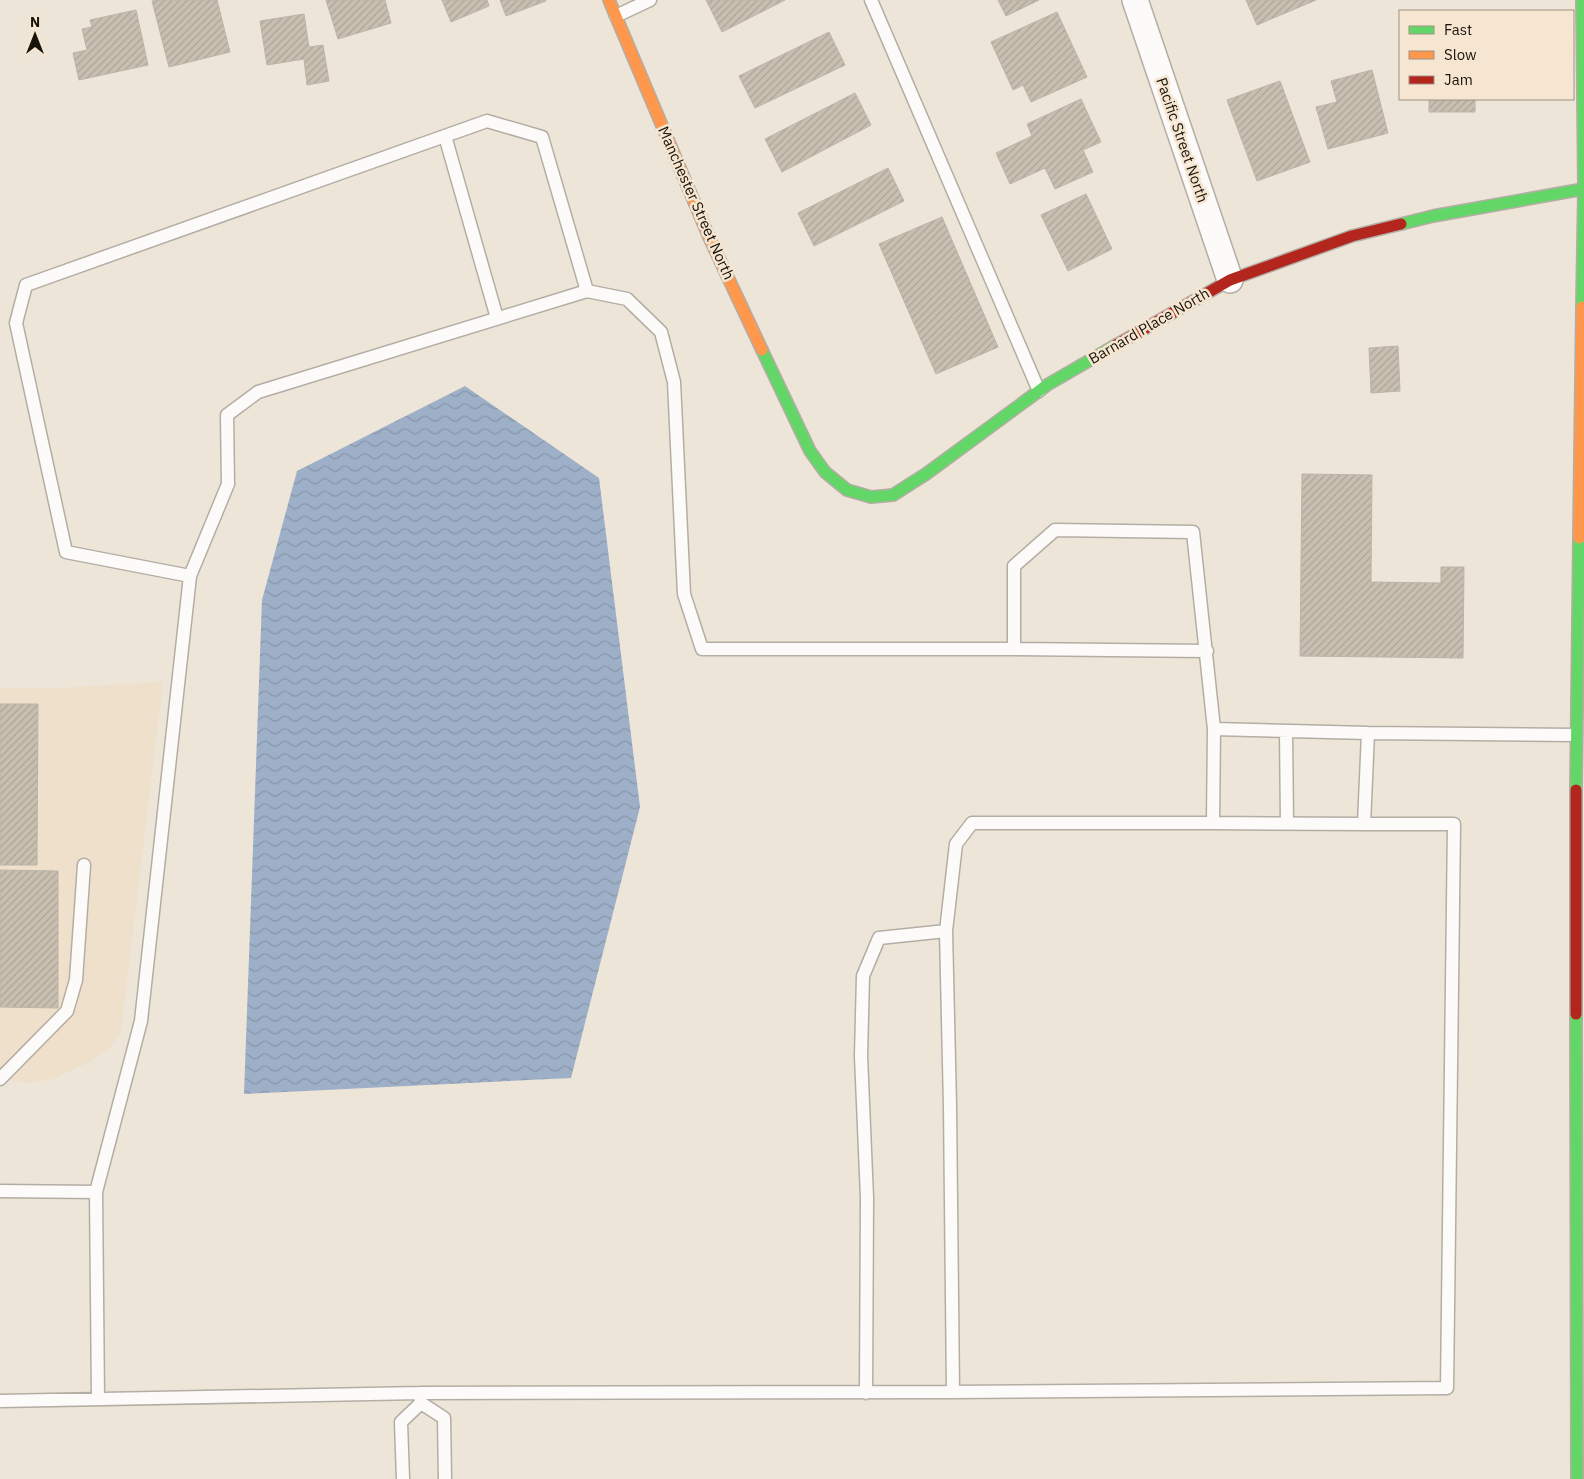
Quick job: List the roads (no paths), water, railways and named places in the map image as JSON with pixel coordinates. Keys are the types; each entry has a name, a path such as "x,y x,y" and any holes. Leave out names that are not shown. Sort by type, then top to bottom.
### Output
{"street":[{"name":"Manchester Street North","path":"609,0 709,237 788,404"},
{"name":"Pacific Street North","path":"1135,0 1230,280"},
{"path":"1577,1479 1580,1152 1576,735 1584,189 1582,0"},
{"name":"Barnard Place North","path":"788,404 810,451 825,472 847,490 871,497 893,495 926,474 1039,391 1230,280 1352,236 1433,216 1584,189"}],"lane":[{"path":"616,16 650,0"},
{"path":"871,0 1039,391"},
{"path":"190,576 66,552 16,323 26,285 487,121 542,137 587,290"},
{"path":"445,136 498,318"},
{"path":"98,1399 96,1192 141,1021 190,576 228,484 227,415 258,392 587,290 627,299 661,332 674,382 684,594 702,649 1207,651"},
{"path":"1014,649 1014,566 1055,530 1193,532 1214,729 1213,823"},
{"path":"1214,729 1368,734 1576,735"},
{"path":"1286,732 1287,823"},
{"path":"1364,824 1368,734"},
{"path":"0,1401 1447,1388 1454,824 972,823 956,844 946,931 953,1392"},
{"path":"0,1079 67,1011 76,980 84,865"},
{"path":"866,1393 867,1198 861,1056 863,976 879,938 946,931"},
{"path":"0,1191 96,1192"},
{"path":"403,1479 402,1422 420,1398"},
{"path":"420,1398 444,1418 445,1479"}],"water":[{"path":"465,386 599,478 640,807 571,1078 244,1094 262,600 297,471"}]}
